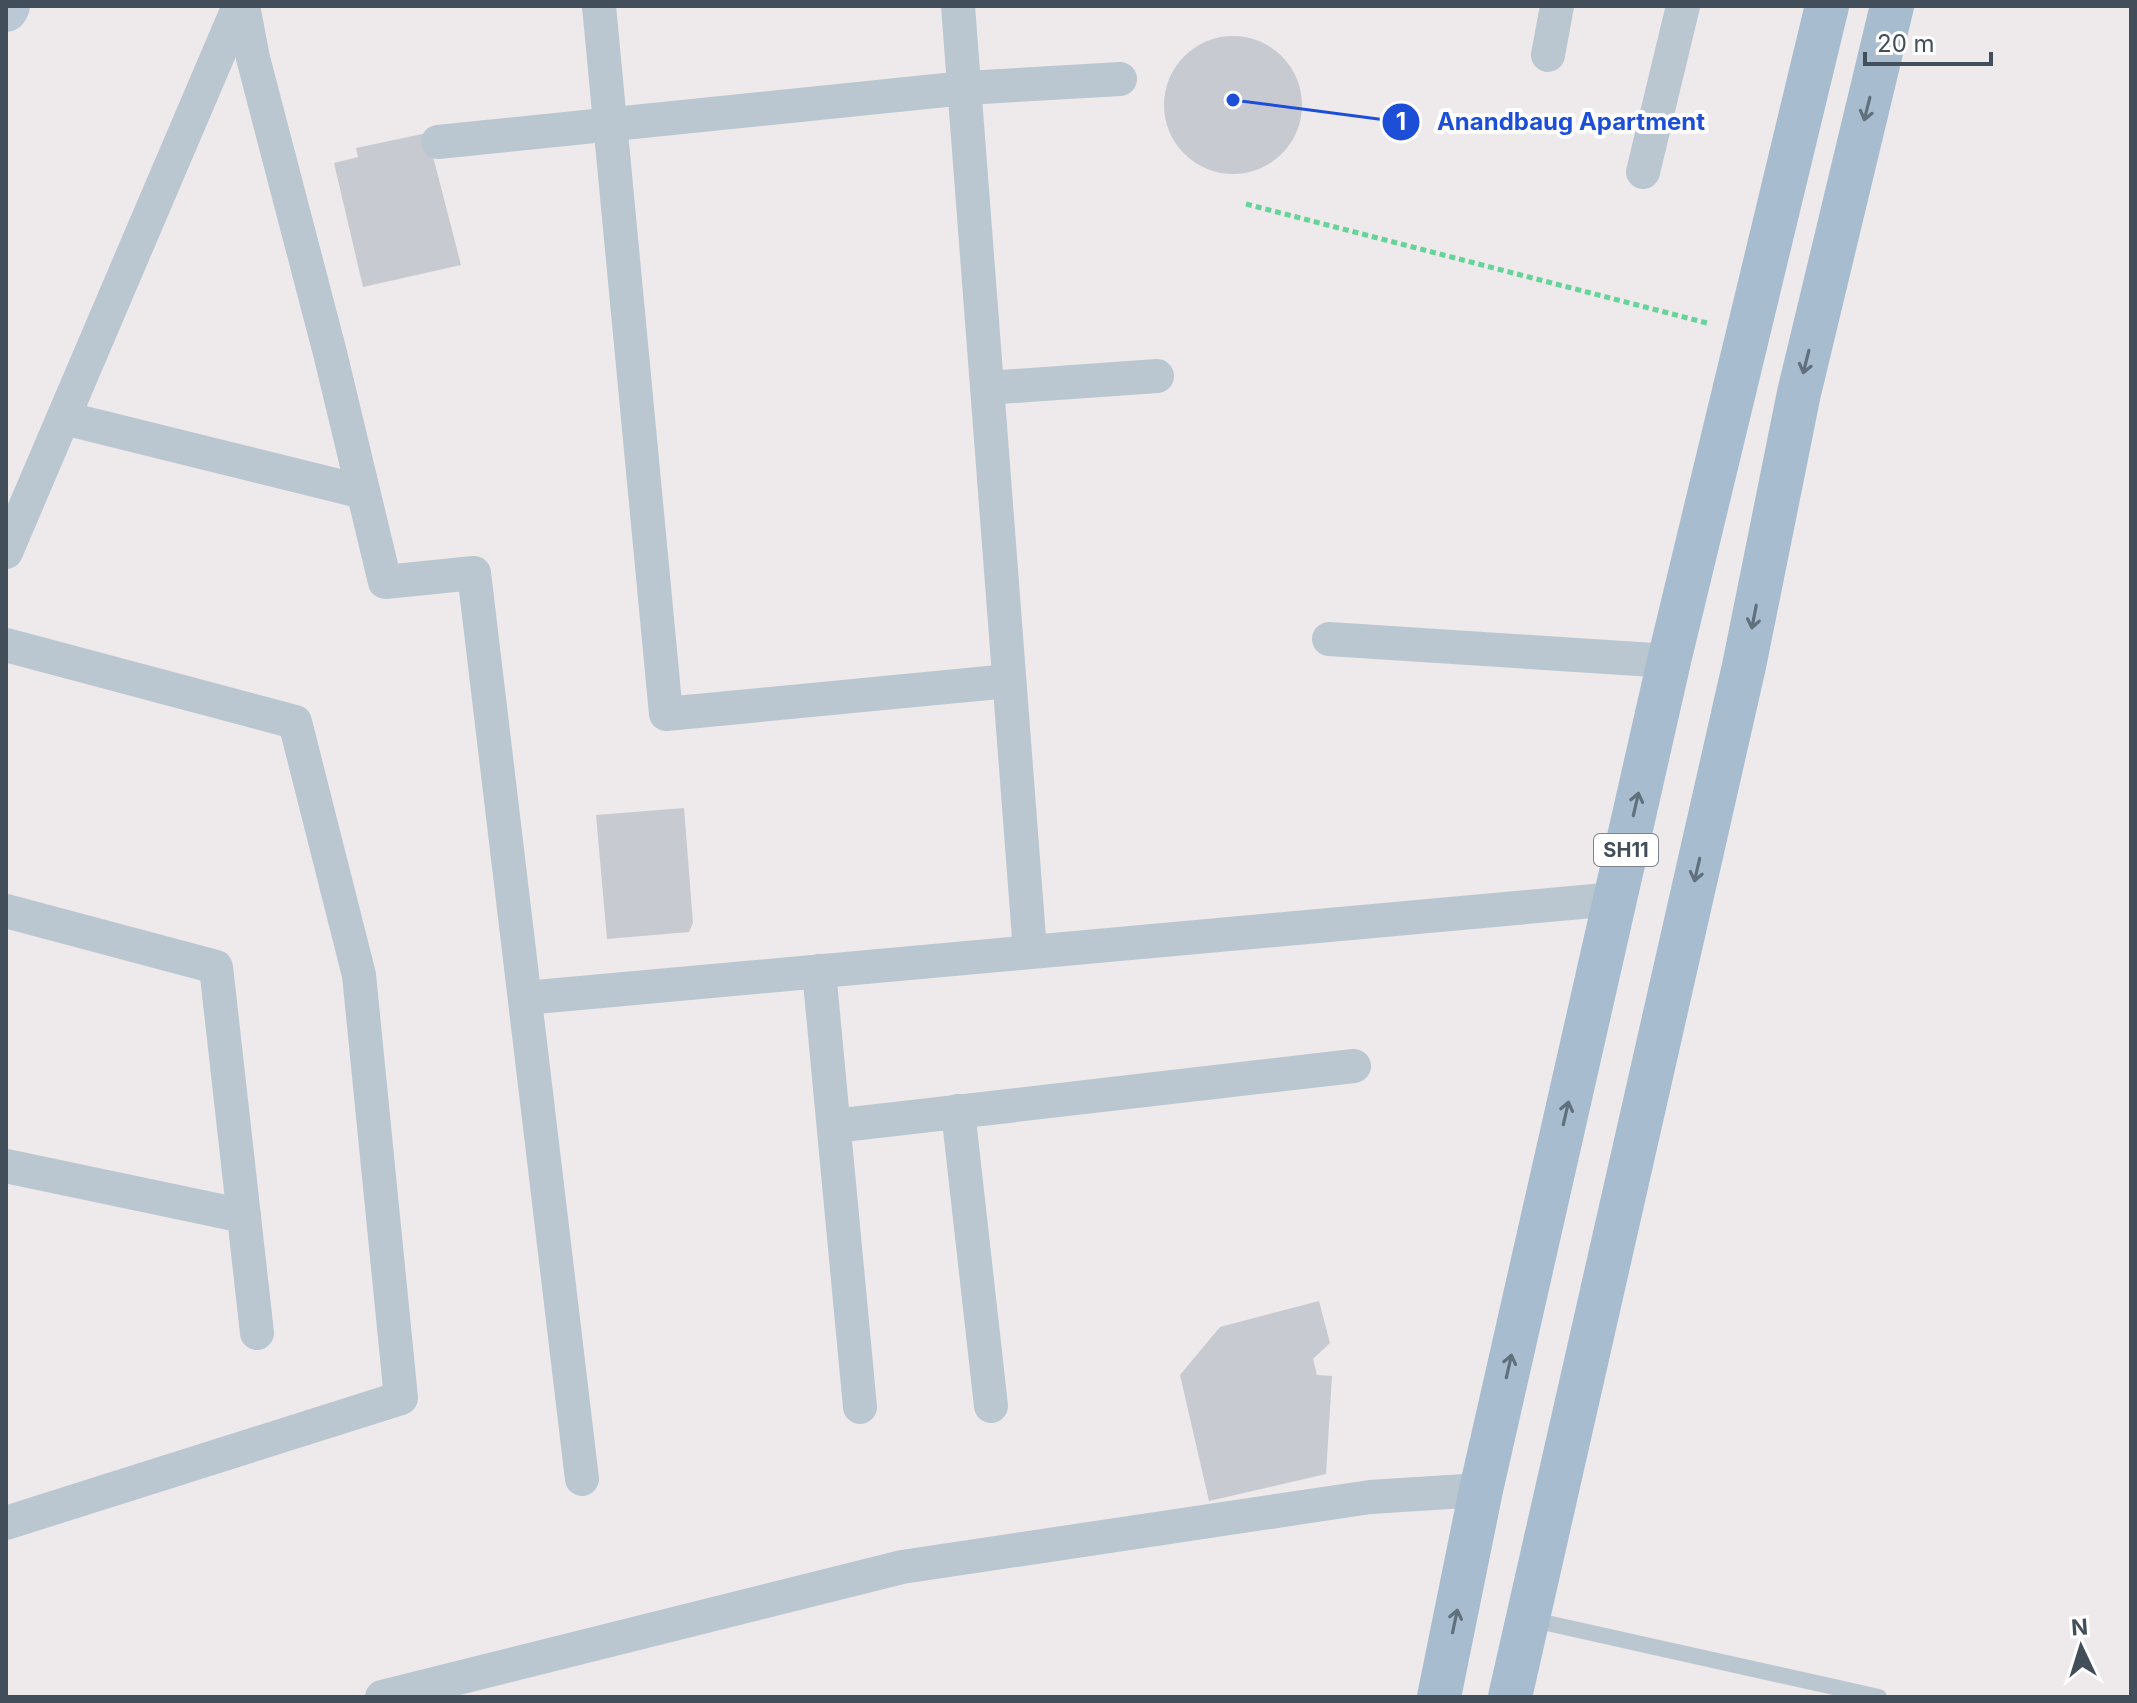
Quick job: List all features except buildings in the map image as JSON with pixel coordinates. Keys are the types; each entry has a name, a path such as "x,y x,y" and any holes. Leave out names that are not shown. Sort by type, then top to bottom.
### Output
{"main road":[{"name":"SH11","path":"1439,1697 1481,1490 1669,661 1827,6"},
{"path":"1510,1697 1744,666 1799,393 1892,6"}],"street":[{"path":"6,552 241,6"},
{"path":"241,6 385,582 474,573 582,1479"},
{"path":"599,6 666,714 1009,681"},
{"path":"958,6 1030,951"},
{"path":"1548,55 1557,6"},
{"path":"1643,172 1683,6"},
{"path":"438,142 965,88 1120,79"},
{"path":"987,388 1157,376"},
{"path":"64,418 363,492"},
{"path":"1329,639 1669,661"},
{"path":"6,645 295,722 359,975 401,1398 6,1523"},
{"path":"525,998 1615,899"},
{"path":"6,911 216,967 257,1333"},
{"path":"819,971 860,1407"},
{"path":"834,1126 1354,1066"},
{"path":"958,1111 991,1406"},
{"path":"6,1166 244,1216"},
{"path":"382,1697 902,1567 1370,1497 1481,1490"}],"lane":[{"path":"1527,1619 1879,1697"}],"path":[{"path":"1246,204 1747,333"}],"place":[{"name":"Anandbaug Apartment","path":"1233,100"}]}
